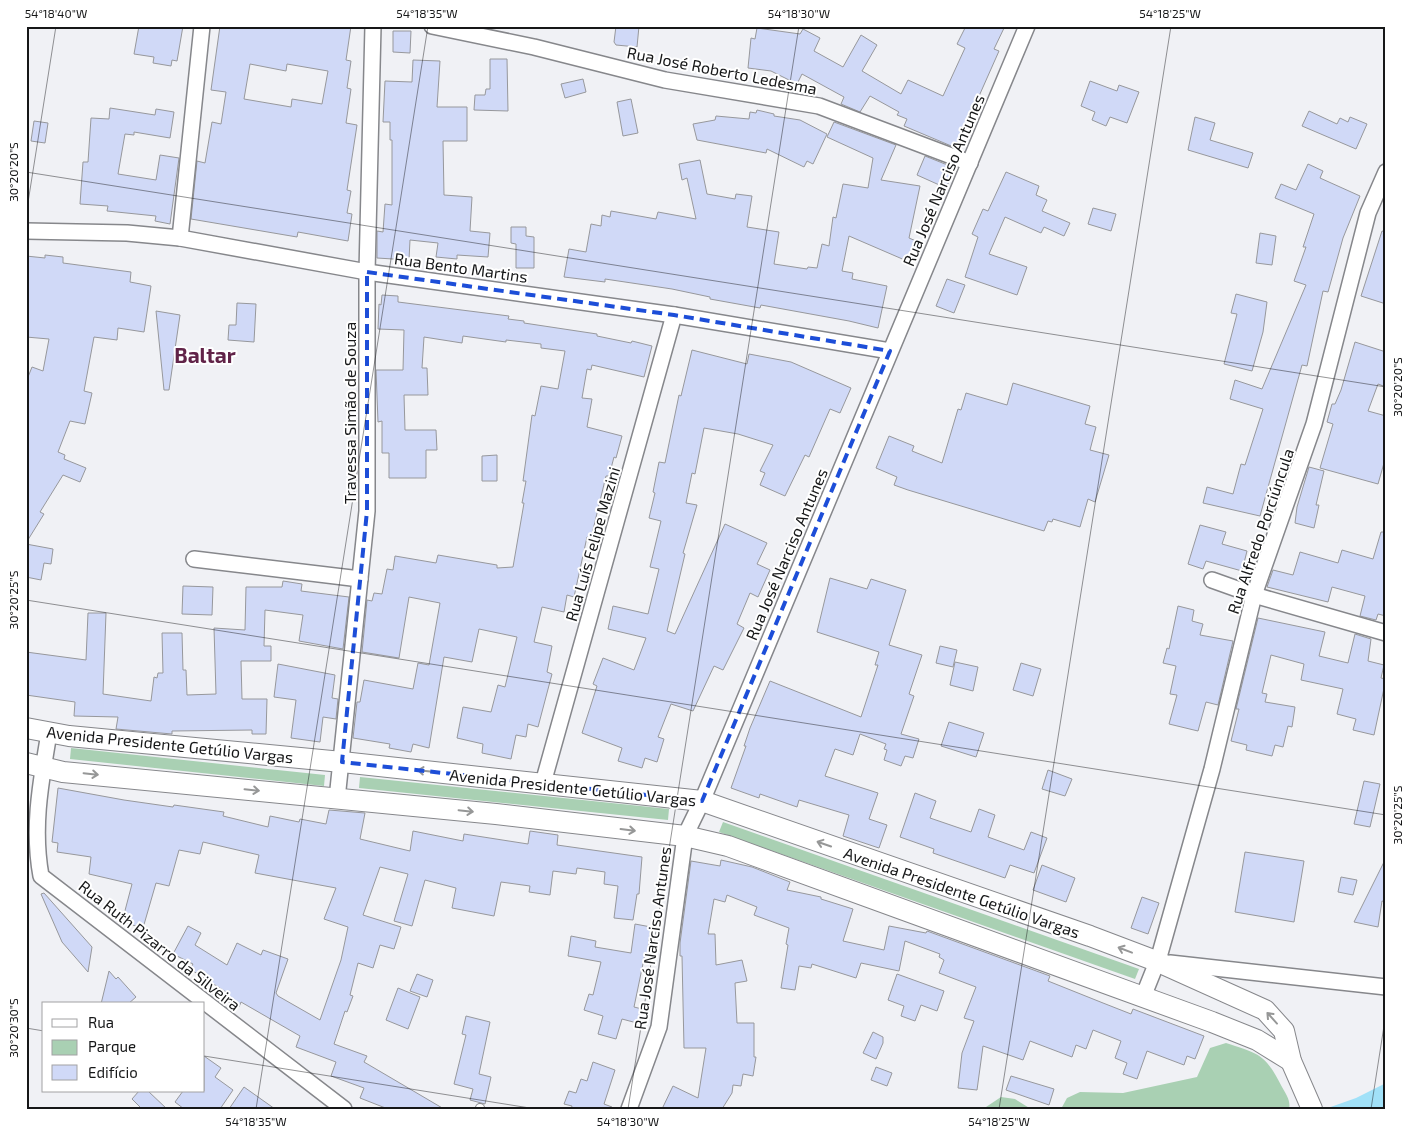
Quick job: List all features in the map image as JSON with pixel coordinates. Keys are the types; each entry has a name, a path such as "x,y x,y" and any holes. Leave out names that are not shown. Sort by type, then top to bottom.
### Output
{"main road":[{"name":"Avenida Presidente Getúlio Vargas","path":"26,728 69,736 342,762 702,801 1090,936 1156,961 1265,1010 1284,1031 1291,1061 1310,1104"},
{"path":"34,765 64,772 685,836 728,846 1258,1040 1291,1061"}],"street":[{"path":"180,238 202,26"},
{"name":"Travessa Simão de Souza","path":"337,799 367,511 366,272 373,26"},
{"name":"Rua José Roberto Ledesma","path":"432,26 534,47 665,80 819,106 970,163"},
{"name":"Rua José Narciso Antunes","path":"630,1109 659,1027 685,836 702,801 1027,26"},
{"name":"Rua Alfredo Porciúncula","path":"1144,997 1212,770 1254,595 1314,424 1368,213 1386,172"},
{"name":"Rua Bento Martins","path":"26,232 127,233 180,238 366,272 674,315 890,351"},
{"name":"Rua Luís Felipe Mazini","path":"543,783 674,315"},
{"path":"194,559 360,579"},
{"path":"1212,580 1254,595 1386,633"},
{"name":"Rua Ruth Pizarro da Silveira","path":"48,733 34,765 36,848 41,876 205,1002"},
{"path":"1156,961 1386,987"},
{"name":"Rua Ruth Pizarro da Silveira","path":"205,1002 344,1109"}],"highlighted area":[{"path":"367,272 674,315 890,351 702,801 342,762 367,511"}],"green space":[{"path":"71,748 325,775 324,786 70,759"},
{"path":"360,777 669,809 668,820 359,788"},
{"path":"723,822 1139,969 1135,979 719,832"},
{"path":"1226,1043 1254,1053 1266,1061 1286,1095 1289,1109 1061,1109 1067,1098 1080,1092 1123,1093 1197,1077 1210,1048"},
{"path":"1001,1097 1015,1099 1031,1109 983,1109"}],"water":[{"path":"1386,1083 1386,1109 1325,1109 1356,1098"}],"building":[{"path":"139,26 183,26 177,61 172,60 171,66 153,63 154,57 134,54"},
{"path":"220,26 351,26 346,60 351,61 347,88 351,89 346,123 357,125 347,190 351,191 347,213 352,214 348,241 298,232 297,237 191,219 197,161 205,163 212,122 221,124 226,92 211,90","holes":["250,64 286,71 287,64 328,71 322,104 292,99 291,107 244,99"]},
{"path":"616,26 639,26 637,47 616,45 614,42"},
{"path":"966,26 1005,26 994,49 999,51 956,148 904,126 907,119 897,115 899,112 870,96 860,112 841,104 844,97 802,74 797,84 771,71 748,68 751,38 755,39 757,28 800,34 803,29 820,38 814,51 843,67 861,35 877,45 862,71 901,94 908,80 943,96 965,48 957,44"},
{"path":"393,31 411,31 410,53 393,52"},
{"path":"490,59 507,59 508,111 474,110 475,95 485,95 486,89 490,89"},
{"path":"413,60 440,61 437,107 467,107 467,141 443,141 444,195 472,197 470,231 490,233 488,257 457,255 457,259 436,257 438,243 410,240 409,260 377,258 377,231 383,232 385,204 392,205 392,140 390,140 390,122 383,122 385,81 412,82"},
{"path":"583,79 586,92 565,98 561,84"},
{"path":"1090,81 1117,91 1119,85 1139,92 1127,123 1110,117 1106,126 1092,120 1095,112 1081,106"},
{"path":"631,99 638,133 623,136 617,102"},
{"path":"110,108 155,115 156,109 174,112 170,138 134,132 134,135 125,134 118,174 156,180 160,155 179,158 170,224 155,221 156,216 107,211 108,206 80,204 83,162 88,162 91,118 109,119"},
{"path":"757,110 774,114 774,116 800,120 827,134 813,164 807,161 804,167 767,149 766,153 697,140 693,124 715,120 716,116 749,119 750,112 756,113"},
{"path":"1309,111 1337,124 1340,118 1348,122 1350,117 1367,124 1356,149 1302,126"},
{"path":"1195,117 1215,123 1210,140 1253,153 1248,168 1188,150"},
{"path":"34,121 48,123 45,143 31,141"},
{"path":"834,122 896,145 881,180 920,186 909,238 916,241 907,261 849,236 842,271 853,273 852,279 887,286 878,328 761,305 760,308 710,299 710,297 672,289 605,279 605,282 564,277 569,249 586,252 591,224 601,226 602,215 610,217 611,211 656,219 658,212 696,219 687,178 682,180 679,164 700,160 707,194 735,199 736,194 752,196 747,227 779,232 774,264 807,269 808,267 817,268 822,244 829,246 833,217 836,218 843,184 868,188 873,158 827,137"},
{"path":"925,156 955,168 946,188 917,175"},
{"path":"1308,164 1323,171 1320,178 1360,196 1343,238 1328,292 1323,291 1307,366 1302,365 1260,516 1203,503 1207,487 1233,494 1241,464 1245,465 1263,409 1230,399 1235,380 1262,389 1306,285 1294,281 1306,247 1303,247 1314,214 1275,198 1281,184 1296,190"},
{"path":"1006,172 1039,186 1036,195 1047,200 1042,211 1070,223 1064,236 1044,227 1041,233 1005,217 989,254 1027,267 1017,295 965,277 978,237 972,234 983,209 988,211"},
{"path":"1093,208 1116,214 1111,231 1088,224"},
{"path":"511,227 526,227 526,236 534,237 534,268 516,268 516,244 511,243"},
{"path":"1382,231 1386,232 1386,304 1361,296"},
{"path":"1260,233 1276,236 1272,265 1256,263"},
{"path":"45,255 63,257 63,263 131,272 130,282 151,286 144,332 118,328 117,340 94,337 84,391 92,393 85,424 70,421 58,452 65,455 64,459 86,468 80,482 63,475 40,512 44,514 26,543 26,382 32,367 43,371 49,339 26,337 26,256 45,258"},
{"path":"947,279 965,285 954,313 936,306"},
{"path":"1236,294 1267,302 1263,332 1252,371 1224,364 1237,314 1231,313"},
{"path":"382,295 398,296 398,302 509,316 508,319 524,321 524,323 597,334 597,336 652,346 644,377 592,365 591,370 587,369 582,398 592,399 587,427 622,436 609,476 606,476 591,538 587,537 574,597 567,595 564,612 542,607 534,642 552,646 547,672 552,674 538,727 528,724 526,737 516,735 511,759 482,753 483,744 457,738 463,707 491,712 498,685 505,687 517,637 479,629 472,662 444,657 429,748 413,744 411,752 389,748 390,744 353,738 357,702 360,702 364,680 413,689 418,663 429,665 440,603 409,597 399,658 362,652 367,600 372,601 374,593 382,594 387,569 393,570 395,556 436,563 438,555 497,565 497,568 513,567 524,503 522,503 526,481 523,481 532,415 535,416 541,386 558,389 565,351 541,348 541,344 506,340 506,342 463,336 462,343 424,337 422,368 427,368 428,395 404,395 405,430 436,430 437,450 426,450 426,478 389,478 389,453 382,453 382,421 378,422 376,370 403,370 404,330 378,329 379,304 381,305"},
{"path":"237,303 256,304 254,342 228,340 229,325 236,325"},
{"path":"156,311 180,315 169,390 164,390"},
{"path":"1355,342 1386,352 1386,387 1378,384 1368,411 1386,416 1386,456 1378,484 1320,468 1333,424 1327,422 1332,404 1335,404 1341,390"},
{"path":"692,350 747,364 749,354 791,362 851,388 840,413 830,409 809,457 805,455 785,496 760,485 765,473 760,471 773,445 738,434 704,428 695,474 692,473 686,503 697,505 683,553 685,554 667,631 675,634 725,524 767,543 757,564 770,570 758,597 750,593 737,624 744,628 723,670 714,666 693,711 671,704 658,737 664,739 657,762 645,758 642,768 618,761 622,748 582,733 597,686 593,684 603,658 634,670 646,638 608,629 613,606 648,614 659,569 650,567 661,521 649,518 655,493 653,492 659,462 665,463 679,395 681,396"},
{"path":"1013,383 1090,406 1085,424 1096,427 1090,450 1109,455 1095,502 1088,499 1080,527 1053,519 1052,522 1048,521 1044,531 894,485 897,477 876,468 889,436 914,446 912,451 942,463 958,409 961,410 966,393 1007,405"},
{"path":"497,455 497,481 482,481 482,456"},
{"path":"1309,467 1324,471 1316,505 1319,505 1314,528 1295,523 1297,507"},
{"path":"1200,525 1226,532 1222,544 1247,551 1242,571 1206,561 1203,569 1188,564"},
{"path":"1381,532 1386,532 1386,616 1378,614 1376,620 1360,616 1365,596 1332,587 1328,602 1267,587 1273,570 1293,575 1300,552 1338,563 1342,550 1373,559"},
{"path":"26,544 53,549 51,564 44,563 41,580 26,577"},
{"path":"830,578 867,589 871,579 906,590 889,645 922,655 909,694 914,696 901,734 919,739 913,758 905,756 901,766 884,760 887,750 884,749 886,744 860,734 853,755 835,749 825,776 878,793 869,819 887,825 879,848 843,836 849,815 799,800 797,807 760,794 759,798 731,788 746,746 744,746 750,728 770,681 861,717 878,665 875,665 879,652 817,632"},
{"path":"283,581 302,584 301,591 349,597 343,649 299,641 303,615 265,610 264,646 271,646 271,661 241,661 242,699 267,699 266,734 252,734 252,730 172,731 172,734 116,729 118,717 74,716 75,702 26,695 26,652 86,660 88,613 106,613 103,694 151,701 154,677 157,678 158,673 163,673 162,633 182,633 183,670 186,670 187,695 216,694 214,628 245,630 246,587 282,587"},
{"path":"183,586 213,587 212,615 182,614"},
{"path":"1178,606 1194,610 1192,621 1203,624 1200,635 1233,641 1218,705 1206,702 1198,731 1169,724 1177,695 1170,694 1176,666 1163,663 1167,648 1169,649"},
{"path":"1258,618 1325,632 1319,656 1348,663 1355,634 1371,639 1368,661 1384,665 1381,678 1386,679 1374,735 1353,730 1356,719 1337,714 1343,689 1301,680 1304,664 1271,655 1262,693 1267,694 1265,702 1295,707 1292,727 1288,726 1283,747 1275,745 1272,756 1246,750 1247,745 1231,741 1239,709 1236,709"},
{"path":"940,646 957,650 953,667 936,663"},
{"path":"955,662 978,667 973,691 950,685"},
{"path":"1021,663 1041,669 1033,696 1013,690"},
{"path":"278,664 335,675 332,698 338,699 336,719 323,717 320,742 291,738 296,700 274,697"},
{"path":"949,722 984,733 976,757 941,746"},
{"path":"1048,770 1072,779 1065,796 1042,789"},
{"path":"1364,781 1380,784 1370,827 1354,824"},
{"path":"58,788 124,800 224,812 223,816 268,827 270,816 299,822 300,819 326,824 329,810 365,813 360,839 410,851 413,831 463,841 464,834 528,844 530,831 558,835 557,845 642,857 639,894 637,894 633,920 614,918 618,886 604,884 605,872 577,868 576,874 553,871 550,895 529,892 530,886 501,882 494,916 452,908 456,888 425,880 412,926 394,921 408,874 380,867 363,915 401,927 394,949 380,945 373,968 358,963 350,995 353,996 347,1012 345,1011 334,1044 367,1056 364,1062 444,1109 388,1109 360,1098 364,1088 331,1076 336,1062 296,1047 300,1036 241,1002 239,1007 223,999 226,992 190,969 193,964 173,954 188,926 201,933 195,945 227,965 237,943 261,955 263,950 288,959 276,993 278,996 320,1020 341,960 348,927 324,919 336,888 255,873 259,855 203,842 200,854 179,850 169,886 156,883 143,928 122,922 132,884 89,874 91,857 57,852 58,843 52,842"},
{"path":"915,793 936,801 930,818 971,832 979,809 995,815 988,837 1024,850 1031,832 1047,838 1034,873 1010,865 1005,878 933,853 934,849 900,837"},
{"path":"1245,852 1304,861 1294,922 1235,912"},
{"path":"1386,858 1386,902 1382,901 1378,927 1354,922"},
{"path":"721,860 752,867 790,882 787,890 821,897 821,899 853,909 843,941 884,950 889,926 926,933 927,931 1050,976 1048,981 1131,1014 1133,1009 1204,1036 1195,1059 1187,1056 1184,1065 1147,1051 1137,1079 1123,1074 1127,1063 1115,1058 1121,1041 1093,1030 1086,1049 1076,1045 1072,1057 1030,1041 1023,1060 983,1046 977,1090 958,1088 962,1053 974,1021 964,1018 976,987 939,973 944,960 939,957 940,954 905,941 899,971 861,963 856,978 812,964 811,968 799,966 795,990 781,988 789,928 754,915 757,907 727,895 725,902 714,899 708,934 715,934 716,965 742,960 747,981 735,983 737,1023 754,1023 754,1057 756,1057 753,1076 743,1074 741,1086 733,1085 732,1093 722,1109 662,1109 673,1086 698,1098 706,1048 684,1048 682,956 680,956 680,943 691,861 720,866"},
{"path":"1042,865 1075,878 1066,902 1033,890"},
{"path":"1341,877 1357,880 1353,895 1338,892"},
{"path":"44,893 92,947 88,972 62,942 41,894"},
{"path":"1142,897 1159,903 1148,934 1131,928"},
{"path":"635,924 651,927 647,955 645,954 634,1007 642,1009 637,1023 622,1019 616,1039 598,1034 603,1016 584,1010 589,994 593,995 601,962 568,956 571,936 596,941 595,947 631,953"},
{"path":"109,971 116,979 118,977 136,997 130,1002 101,1002"},
{"path":"417,974 433,980 427,997 410,991"},
{"path":"897,974 944,991 937,1011 921,1005 915,1021 901,1016 904,1006 888,1000"},
{"path":"398,988 420,997 408,1029 386,1020"},
{"path":"466,1016 490,1022 479,1074 491,1077 485,1104 470,1100 473,1089 454,1084 466,1035 462,1034"},
{"path":"873,1032 883,1037 883,1043 876,1059 863,1053"},
{"path":"205,1057 221,1068 215,1077 233,1090 220,1109 184,1109 175,1102 182,1092 205,1092"},
{"path":"593,1062 615,1070 604,1104 612,1107 611,1109 571,1109 572,1106 564,1104 569,1091 576,1093 581,1079 587,1081"},
{"path":"876,1067 892,1073 887,1086 871,1080"},
{"path":"1011,1076 1054,1089 1049,1105 1006,1090"},
{"path":"244,1087 275,1109 229,1109"},
{"path":"138,1092 149,1092 167,1109 142,1109 132,1099"}],"district":[{"name":"Baltar","path":"205,354"}]}
